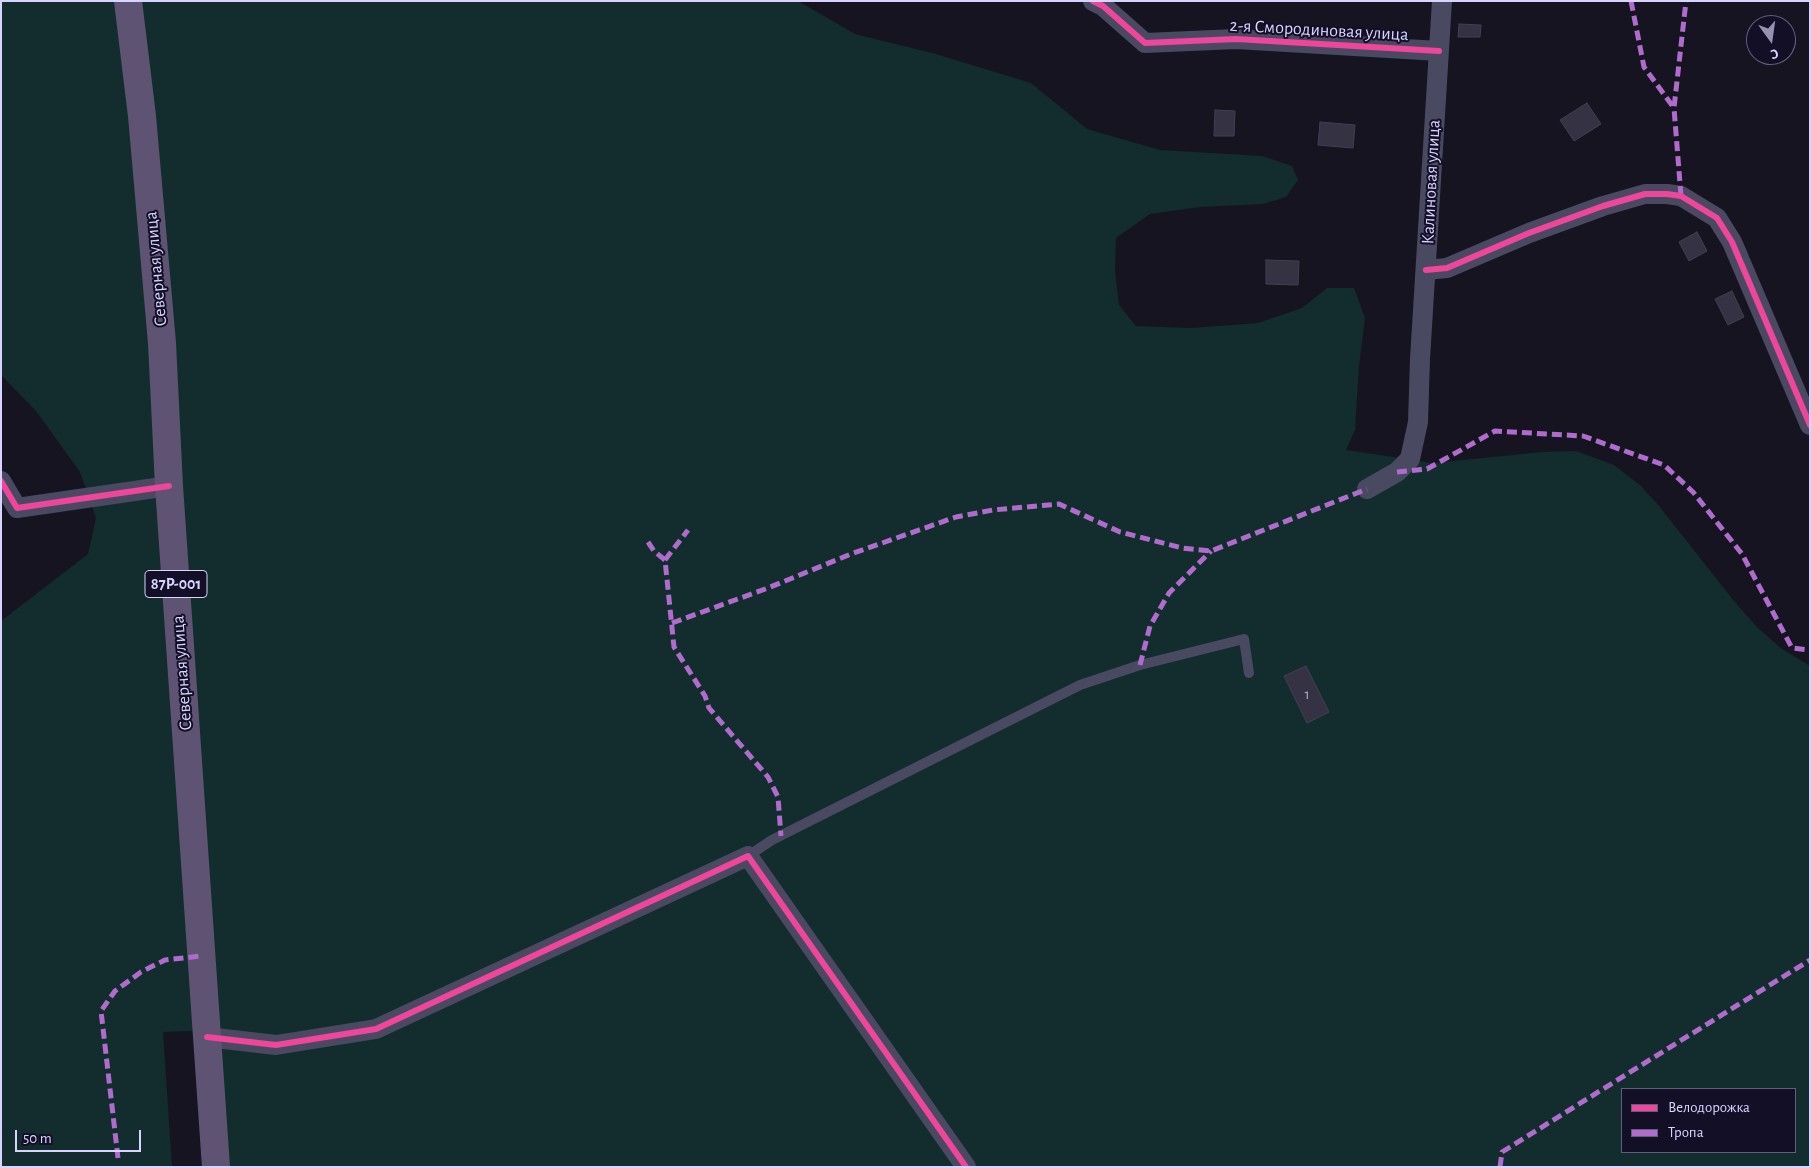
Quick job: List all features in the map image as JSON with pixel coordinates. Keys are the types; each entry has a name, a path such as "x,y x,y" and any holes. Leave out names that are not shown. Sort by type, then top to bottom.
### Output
{"main road":[{"name":"Северная улица","path":"128,1 142,116 162,343 169,486 216,1167"}],"street":[{"name":"2-я Смородиновая улица","path":"1093,1 1103,6 1145,43 1236,39 1439,51"},
{"name":"Калиновая улица","path":"1367,489 1397,472 1410,459 1418,422 1420,359 1442,1"},
{"path":"1426,270 1447,268 1529,232 1603,206 1645,194 1681,196 1717,218 1732,242 1810,425"},
{"path":"1,481 17,508 169,486"},
{"path":"207,1037 276,1045 376,1029 748,856 966,1167"}],"lane":[{"path":"748,856 772,840 1080,685 1140,665 1244,639 1249,673"}],"green space":[{"path":"1,1 798,1 855,34 936,54 1031,83 1087,129 1160,150 1262,156 1292,166 1298,180 1286,197 1263,204 1200,207 1150,214 1116,238 1115,271 1119,305 1136,326 1191,328 1258,323 1302,308 1327,288 1354,288 1365,318 1359,366 1355,430 1346,450 1433,463 1543,452 1576,451 1614,465 1641,486 1659,506 1734,601 1758,628 1782,649 1810,666 1810,1167 226,1167 217,1030 163,1032 172,1167 1,1167 1,621 88,554 96,518 80,472 36,411 1,375"}],"building":[{"path":"1459,24 1481,25 1480,37 1458,37"},
{"path":"1587,103 1601,124 1574,141 1560,120"},
{"path":"1215,110 1235,111 1234,136 1214,136"},
{"path":"1320,122 1355,125 1353,148 1318,145"},
{"path":"1697,232 1707,251 1689,261 1679,242"},
{"path":"1266,260 1299,261 1298,285 1266,284"},
{"path":"1732,291 1744,317 1728,325 1715,299"},
{"path":"1306,666 1329,712 1307,723 1284,676"}],"marked path":[{"path":"1631,1 1644,67 1674,108"},
{"path":"1681,196 1674,108 1686,1"},
{"path":"1397,472 1427,469 1495,431 1583,436 1664,465 1693,492 1742,554 1792,648 1810,650"},
{"path":"672,623 768,588 851,554 956,517 993,510 1059,504 1120,532 1182,548 1211,551 1367,489"},
{"path":"665,560 688,530"},
{"path":"648,542 654,551 665,560 674,647 705,696 709,708 768,777 778,797 781,836"},
{"path":"1140,665 1150,626 1169,593 1211,551"},
{"path":"118,1158 101,1011 115,991 141,972 165,960 201,956"},
{"path":"1500,1167 1502,1152 1810,960"}],"cycle path":[{"path":"1093,1 1103,6 1145,43 1236,39 1439,51"},
{"path":"1426,270 1447,268 1529,233 1603,206 1645,194 1681,196 1717,218 1732,242 1810,425"},
{"path":"1,481 17,508 169,486"},
{"path":"207,1037 276,1045 376,1029 748,856 966,1167"}]}
